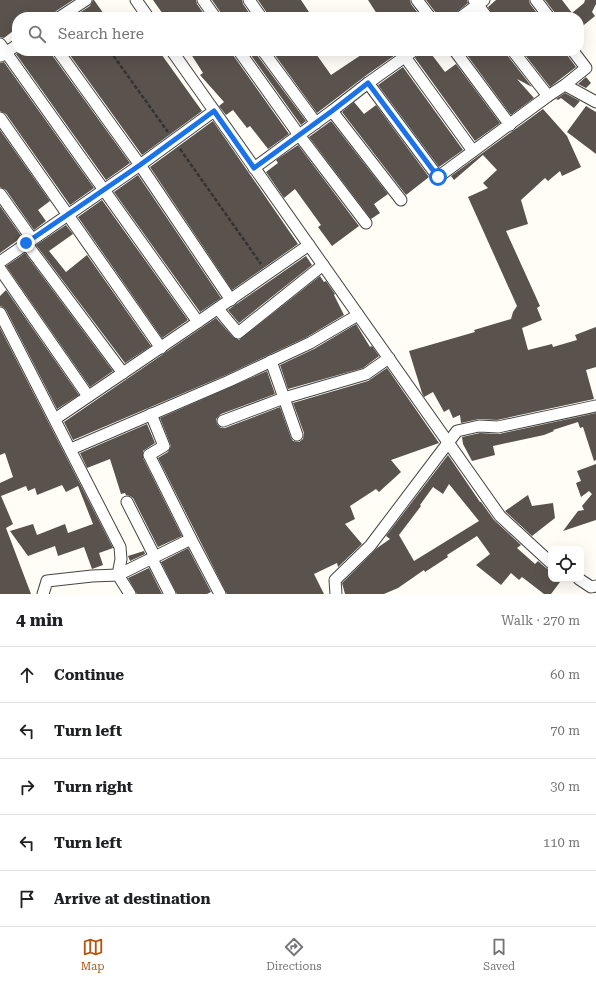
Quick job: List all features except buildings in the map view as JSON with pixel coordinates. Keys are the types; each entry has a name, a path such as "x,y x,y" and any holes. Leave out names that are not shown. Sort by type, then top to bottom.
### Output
{"street":[{"path":"68,12 86,0"},
{"path":"136,0 144,12"},
{"path":"203,0 211,12"},
{"path":"249,0 257,12"},
{"path":"417,0 426,12"},
{"path":"536,0 545,12"},
{"path":"467,12 478,2 484,12"},
{"path":"12,47 2,51 198,322"},
{"path":"62,56 140,165 231,300"},
{"path":"176,56 500,516 548,559"},
{"path":"243,56 299,135 366,223"},
{"path":"267,56 316,123"},
{"path":"254,168 406,56"},
{"path":"410,56 473,151"},
{"path":"459,56 510,125"},
{"path":"517,56 548,96"},
{"path":"368,83 438,177 565,85 586,68 577,56"},
{"path":"565,85 596,102"},
{"path":"0,262 140,165 214,111"},
{"path":"332,111 401,200"},
{"path":"0,118 161,348"},
{"path":"0,194 29,241 123,373"},
{"path":"55,419 218,309 309,245"},
{"path":"218,309 238,333 323,265"},
{"path":"0,269 88,396"},
{"path":"0,313 120,547 121,559 118,575 130,594"},
{"path":"71,449 310,343 358,315"},
{"path":"223,421 284,398 366,374 389,358"},
{"path":"271,361 297,435"},
{"path":"336,594 335,580 370,546 457,431 478,426 498,427 596,406"},
{"path":"151,414 164,446 149,455 220,594"},
{"path":"127,502 170,594"},
{"path":"43,594 47,581 118,575 191,539"},
{"path":"582,582 593,589"}],"path":[{"path":"114,56 268,274"}],"route":[{"path":"26,243 140,165 214,111 254,168 368,83 438,177"}]}
